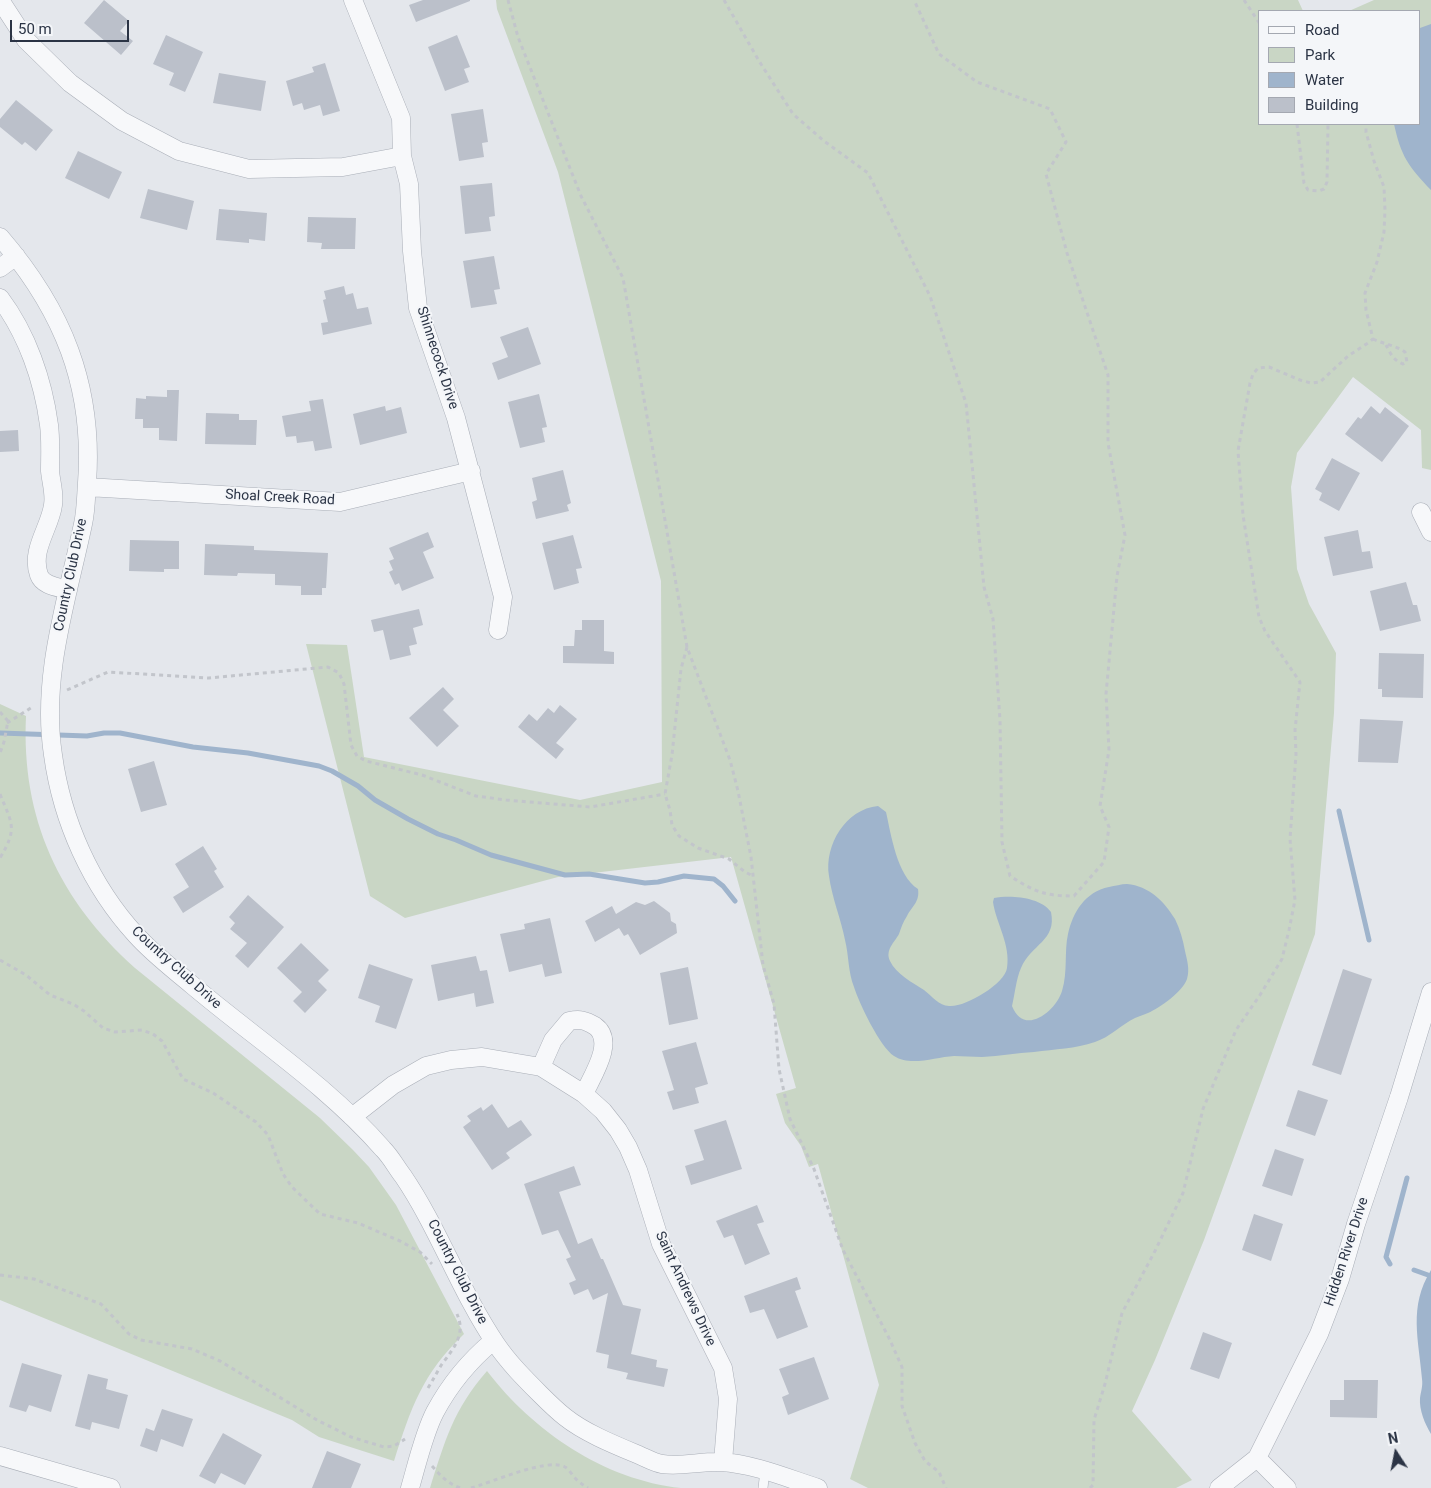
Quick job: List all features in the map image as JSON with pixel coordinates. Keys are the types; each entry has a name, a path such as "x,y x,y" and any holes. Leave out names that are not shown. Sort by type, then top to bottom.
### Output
{"street":[{"path":"0,0 26,40 70,83 122,121 179,151 249,169 343,167 402,156"},
{"name":"Shinnecock Drive","path":"352,0 401,118 402,156 409,184 412,251 418,308 456,418 503,597 498,630"},
{"name":"Country Club Drive","path":"0,238 16,256 44,296 64,335 77,372 84,401 88,434 84,520 52,669 52,751 59,791 73,832 91,872 116,912 164,962 312,1082 352,1117 386,1151 416,1194 493,1341 512,1367 566,1419 610,1444 661,1464 723,1462 764,1470 818,1488"},
{"path":"0,268 16,256"},
{"path":"0,298 14,317 28,346 42,390 49,426 53,505 39,545 39,576 48,585 68,590"},
{"name":"Shoal Creek Road","path":"87,487 340,502 471,471"},
{"path":"1421,512 1431,532"},
{"name":"Hidden River Drive","path":"1219,1488 1257,1458 1319,1334 1340,1279 1356,1224 1400,1097 1431,992"},
{"path":"541,1067 553,1040 560,1029 569,1021 582,1019 597,1028 604,1038 603,1052 584,1094"},
{"name":"Saint Andrews Drive","path":"352,1117 393,1085 426,1066 451,1060 482,1056 541,1067 584,1094 604,1111 628,1147 638,1170 661,1244 723,1368 728,1399 723,1462"},
{"name":"Country Club Drive","path":"410,1488 438,1407 450,1386 474,1357 493,1341"},
{"path":"0,1456 111,1488"},
{"path":"1257,1458 1287,1488"}],"lane":[{"path":"763,1488 764,1470"}],"path":[{"path":"508,0 518,37 581,196 623,278 687,647 730,760 738,791 753,876 763,965 774,1004 779,1069 790,1119 814,1169 843,1250 902,1367 902,1406 915,1443 925,1461 940,1472 946,1488"},
{"path":"724,0 759,61 793,114 824,141 868,173 930,296 966,403 984,586 992,619 1000,720 1002,842 1010,876 1033,891 1055,896 1074,896 1104,862 1109,827 1100,806 1109,750 1106,694 1117,576 1125,535 1108,443 1108,375 1067,253 1046,174 1066,142 1050,109 977,82 939,54 914,0"},
{"path":"1244,0 1258,21"},
{"path":"1297,125 1304,183 1308,190 1319,191 1324,189 1327,182 1328,125"},
{"path":"1366,125 1366,132 1374,161 1384,187 1385,210 1384,232 1377,262 1365,293 1366,310 1373,339"},
{"path":"1373,339 1386,345 1398,347 1405,352 1407,362 1404,364 1399,363 1392,357 1386,345"},
{"path":"1090,1488 1093,1485 1094,1420 1105,1384 1122,1313 1155,1252 1183,1193 1203,1109 1236,1030 1282,959 1295,900 1290,839 1296,754 1295,730 1300,682 1265,631 1256,604 1243,515 1238,451 1250,383 1253,374 1258,368 1268,367 1310,383 1320,382 1348,356 1373,339"},
{"path":"687,647 681,669 672,755 665,794 672,825 679,836 698,848 729,859 753,876"},
{"path":"8,723 33,706 108,672 209,678 328,667 339,673 344,684 350,745 357,756 366,761 422,775 476,796 506,800 590,807 665,794"},
{"path":"0,712 8,721 0,753"},
{"path":"0,794 8,811 12,827 10,840 0,858"},
{"path":"0,960 26,975 50,995 74,1004 103,1028 115,1032 142,1030 154,1034 162,1041 183,1079 213,1093 256,1122 268,1135 283,1174 292,1187 320,1214 358,1223 400,1241 420,1252 431,1262 435,1270"},
{"path":"0,1275 34,1279 101,1304 129,1334 141,1340 192,1349 220,1361 317,1420 351,1437 384,1447 394,1446 404,1441 408,1433"},
{"path":"427,1390 455,1347 460,1334 460,1321 454,1306"},
{"path":"470,1488 527,1470 554,1464 564,1467 588,1488"}],"green space":[{"path":"496,0 1298,0 1303,10 1258,10 1258,125 1421,125 1421,10 1351,10 1374,0 1431,0 1431,470 1422,468 1421,430 1353,377 1297,453 1291,487 1297,569 1309,604 1336,653 1334,713 1315,934 1204,1240 1132,1411 1192,1480 1176,1488 868,1488 850,1479 879,1385 818,1164 809,1167 801,1146 785,1123 776,1094 796,1088 731,857 558,877 405,918 370,896 306,644 347,645 364,757 580,800 662,782 661,581 558,172 497,9"},
{"path":"0,704 26,716 26,753 30,789 38,823 50,855 66,885 85,914 108,942 135,968 320,1118 369,1167 396,1205 464,1334 438,1363 428,1378 406,1424 394,1461 319,1437 292,1420 0,1300"},
{"path":"487,1371 505,1393 526,1413 572,1449 625,1475 652,1483 681,1488 430,1488 451,1426 475,1385"}],"water":[{"path":"1431,24 1431,190 1406,160 1394,125 1421,125 1421,28"},
{"path":"878,806 886,812 900,865 911,883 918,889 917,901 891,947 889,953 890,961 900,974 939,1003 945,1006 956,1006 964,1003 992,988 1005,974 1008,959 1007,951 993,902 994,898 1025,898 1046,907 1051,912 1052,922 1047,936 1025,960 1021,968 1012,1006 1017,1015 1024,1020 1039,1018 1047,1013 1059,999 1062,991 1065,977 1068,934 1073,918 1081,904 1093,893 1125,884 1135,885 1155,895 1175,919 1188,965 1188,975 1185,984 1176,994 1159,1007 1137,1017 1100,1040 1080,1046 995,1056 954,1056 915,1061 908,1061 894,1056 883,1044 865,1013 852,981 845,940 832,892 828,864 834,841 847,821 856,814"},
{"path":"1431,1270 1431,1434 1420,1407 1422,1382 1417,1337 1417,1310 1419,1297"}],"building":[{"path":"104,0 129,21 120,31 133,41 121,55 84,23"},
{"path":"423,0 470,1 416,22 409,5"},
{"path":"166,35 203,52 185,92 169,85 174,73 153,64"},
{"path":"457,35 470,67 464,69 469,82 445,91 428,47"},
{"path":"325,63 340,111 323,116 320,105 304,110 302,103 293,106 286,81 314,72 312,67"},
{"path":"219,73 266,81 261,111 213,103"},
{"path":"16,100 53,130 36,151 25,142 22,145 0,127 0,119"},
{"path":"483,109 488,142 482,143 484,157 459,161 451,114"},
{"path":"78,151 122,172 109,199 65,178"},
{"path":"492,183 495,216 489,217 491,231 465,234 460,186"},
{"path":"148,189 194,201 187,230 140,218"},
{"path":"219,209 267,213 265,241 249,239 249,243 216,240"},
{"path":"308,217 356,218 355,249 321,249 322,243 307,242"},
{"path":"494,256 500,289 494,290 497,304 471,308 463,261"},
{"path":"344,286 346,295 353,293 357,309 368,307 372,324 323,335 321,323 328,322 323,300 326,299 324,291"},
{"path":"528,327 541,364 498,380 492,363 508,357 500,337"},
{"path":"167,390 179,390 177,441 159,440 159,428 143,428 143,419 135,419 136,398 146,399 146,396 167,397"},
{"path":"539,394 547,427 542,428 545,442 520,448 508,402"},
{"path":"323,399 332,448 315,451 313,441 297,443 296,436 286,437 282,416 311,411 309,401"},
{"path":"385,406 386,411 401,407 407,433 360,445 353,414"},
{"path":"1371,406 1380,414 1385,407 1409,426 1382,462 1345,434 1358,417 1361,419"},
{"path":"206,413 239,414 239,420 257,420 256,445 205,444"},
{"path":"18,430 19,451 0,452 0,431"},
{"path":"1332,458 1360,473 1339,511 1319,500 1322,493 1315,489"},
{"path":"563,470 571,503 567,505 569,511 536,519 532,502 537,500 532,478"},
{"path":"1358,530 1362,552 1370,551 1373,568 1333,576 1324,537"},
{"path":"428,532 434,547 423,552 434,578 402,591 399,583 395,585 389,572 393,570 389,561 394,559 389,548"},
{"path":"573,535 582,568 576,569 579,583 554,590 542,543"},
{"path":"130,540 179,541 179,569 164,569 164,572 129,571"},
{"path":"205,544 254,546 254,550 328,553 326,588 322,588 322,595 301,595 301,586 275,585 275,574 238,573 237,576 204,575"},
{"path":"1406,582 1413,605 1417,605 1421,621 1380,631 1370,591"},
{"path":"419,609 423,625 413,628 417,644 409,646 411,655 390,660 383,630 374,632 371,620"},
{"path":"582,620 604,620 604,651 614,652 614,664 563,663 563,646 574,646 575,630 582,630"},
{"path":"1379,653 1424,654 1423,698 1382,697 1382,689 1378,689"},
{"path":"443,687 454,699 443,710 459,726 437,747 409,718"},
{"path":"560,705 577,719 556,743 564,749 556,759 518,727 529,714 537,721 548,708 554,713"},
{"path":"1360,719 1403,721 1398,763 1358,762"},
{"path":"154,761 167,805 141,812 128,769"},
{"path":"203,846 217,869 214,871 224,887 183,913 173,897 189,887 175,864"},
{"path":"248,895 284,927 248,968 235,956 247,943 230,929 235,923 229,917"},
{"path":"654,901 670,913 671,921 676,924 677,933 640,955 628,934 624,936 619,928 595,942 585,921 612,906 616,914 636,902 645,905"},
{"path":"550,918 562,973 545,977 542,964 509,972 500,934 525,929 524,924"},
{"path":"301,943 329,970 318,981 327,990 305,1013 293,1001 302,992 277,968"},
{"path":"476,956 480,971 487,970 494,1003 476,1007 474,993 438,1001 431,965"},
{"path":"369,964 413,979 396,1029 375,1022 380,1006 358,998"},
{"path":"688,967 698,1019 669,1025 660,973"},
{"path":"1343,969 1372,979 1341,1075 1312,1065"},
{"path":"696,1042 708,1084 695,1088 699,1103 673,1110 667,1092 674,1090 662,1051"},
{"path":"1298,1090 1328,1100 1315,1136 1286,1126"},
{"path":"492,1104 508,1128 521,1120 532,1135 506,1153 510,1158 492,1170 463,1127 471,1121 467,1116 481,1107 483,1111"},
{"path":"726,1120 742,1169 691,1185 685,1166 704,1160 694,1130"},
{"path":"1275,1149 1304,1159 1292,1196 1262,1186"},
{"path":"574,1166 581,1185 559,1192 578,1244 592,1238 623,1305 641,1309 631,1354 657,1360 656,1367 668,1369 664,1387 626,1379 628,1373 607,1368 609,1355 596,1352 608,1293 593,1300 588,1289 574,1295 569,1283 576,1280 566,1259 571,1257 558,1230 542,1235 524,1184"},
{"path":"757,1205 764,1222 757,1224 770,1254 745,1265 733,1235 724,1238 716,1221"},
{"path":"1254,1214 1283,1224 1271,1261 1242,1250"},
{"path":"797,1277 801,1289 795,1291 808,1327 777,1339 764,1309 750,1313 744,1296"},
{"path":"1203,1332 1232,1343 1219,1379 1190,1369"},
{"path":"814,1357 829,1399 788,1415 782,1397 789,1394 779,1369"},
{"path":"22,1363 62,1375 51,1412 29,1405 26,1412 9,1407"},
{"path":"88,1374 108,1379 106,1389 128,1395 119,1429 92,1422 90,1430 75,1426"},
{"path":"1344,1380 1378,1380 1377,1418 1330,1417 1330,1400 1344,1400"},
{"path":"162,1409 193,1419 183,1447 161,1439 157,1452 140,1446 146,1428 154,1431"},
{"path":"223,1433 262,1455 245,1485 221,1473 215,1484 199,1476"},
{"path":"327,1451 361,1464 351,1488 312,1488"}],"waterway":[{"path":"0,733 87,736 120,733 193,747 248,753 319,766 358,786 375,800 408,819 438,834 491,855 565,875 589,874 645,883 684,876 714,879 723,886 735,901"},
{"path":"1339,811 1369,940"},
{"path":"1390,1264 1386,1257 1407,1178"},
{"path":"1414,1270 1428,1275"}]}
